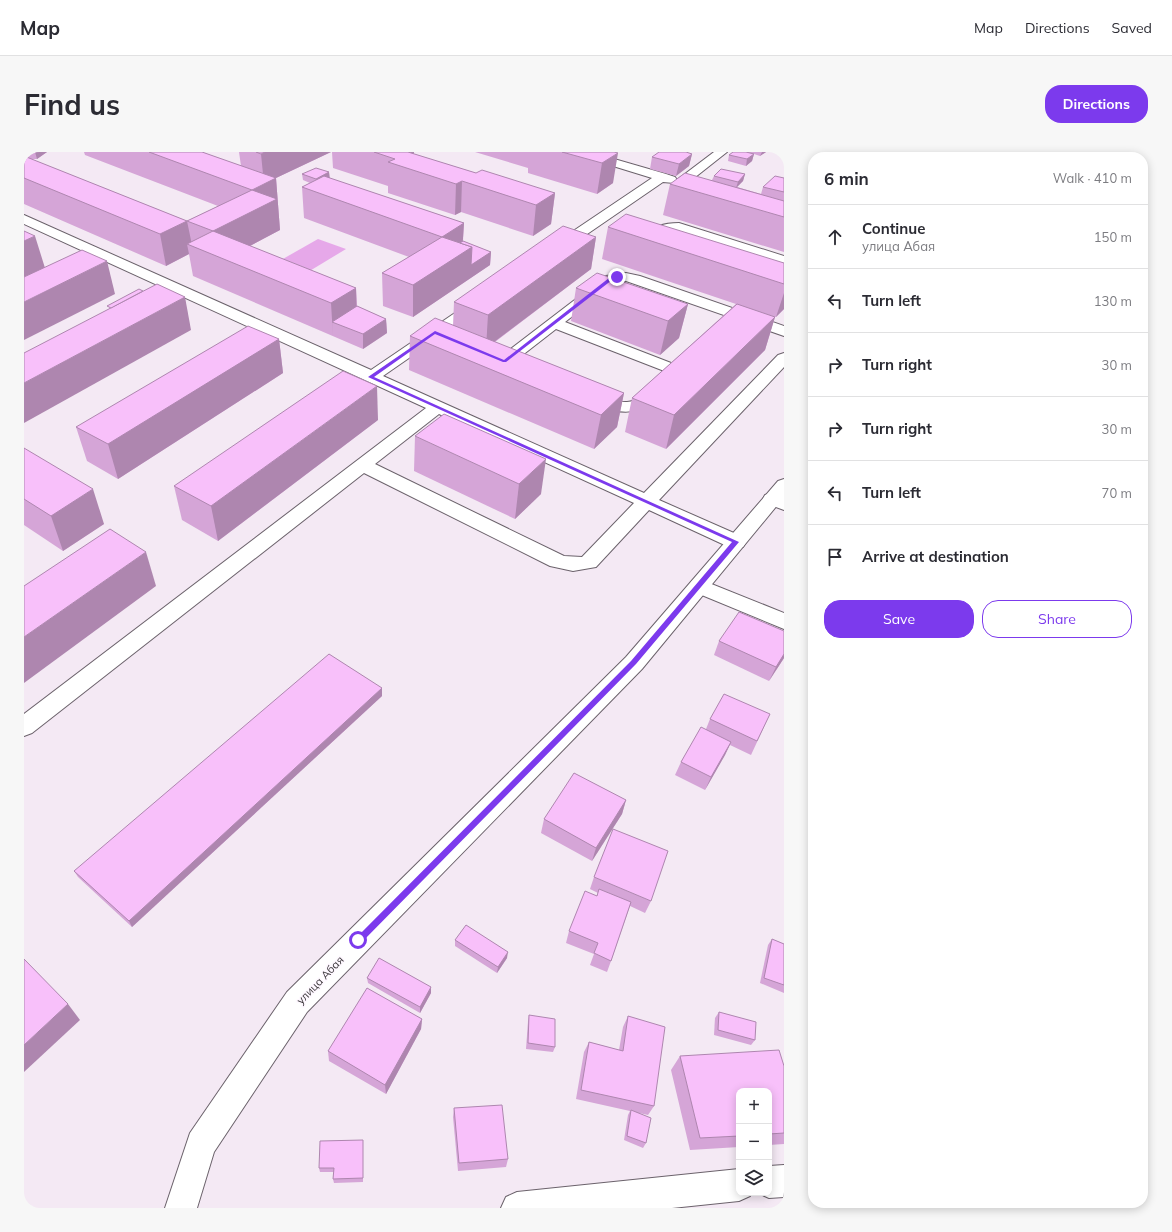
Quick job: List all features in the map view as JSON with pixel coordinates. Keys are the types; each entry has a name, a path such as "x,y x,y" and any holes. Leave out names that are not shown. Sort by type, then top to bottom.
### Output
{"street":[{"path":"578,152 695,187"},
{"path":"680,182 721,152"},
{"path":"547,256 662,177"},
{"path":"24,219 736,542"},
{"path":"664,248 652,243 652,236 665,228 679,227 784,260"},
{"path":"505,361 611,279 617,277 635,279 732,320 784,331"},
{"path":"371,377 442,336 488,297"},
{"path":"554,323 683,366 644,403 632,407 622,407 608,404 581,393"},
{"path":"363,465 557,561 569,565 580,565 589,562 784,358"},
{"path":"24,727 438,407"},
{"name":"улица Абая","path":"181,1208 201,1144 297,1002 634,663 736,542 780,496"},
{"path":"699,586 784,620"},
{"path":"772,1182 784,1181"},
{"path":"517,1208 736,1185"}],"shaded area":[{"path":"318,239 346,249 303,275 274,264"}],"building":[{"path":"149,152 202,152 276,178 252,190"},
{"path":"374,152 408,152 476,173 482,170 555,193 536,205 462,181 456,184 388,162 395,159"},
{"path":"562,152 614,152 618,153 602,163"},
{"path":"659,152 686,152 692,154 679,164 652,157"},
{"path":"733,152 746,152 754,154 747,159 729,155"},
{"path":"24,156 187,221 160,234 24,178"},
{"path":"316,168 329,172 316,179 302,174"},
{"path":"721,169 745,174 738,182 714,176"},
{"path":"685,173 784,201 784,217 670,184"},
{"path":"324,176 464,223 442,237 302,187"},
{"path":"775,176 784,178 784,192 763,187"},
{"path":"252,190 277,199 213,231 187,221"},
{"path":"626,214 784,263 784,284 608,227"},
{"path":"563,226 596,237 488,315 454,302"},
{"path":"24,231 35,236 24,241"},
{"path":"213,231 356,288 331,303 187,244"},
{"path":"442,237 472,247 413,285 382,273"},
{"path":"463,241 491,252 471,265 472,247 460,243"},
{"path":"82,250 107,261 24,302 24,277"},
{"path":"597,273 688,304 668,321 576,288"},
{"path":"157,284 185,297 24,383 24,353"},
{"path":"139,289 143,291 111,308 107,306"},
{"path":"737,304 775,317 674,415 632,398"},
{"path":"357,306 386,319 363,334 332,322"},
{"path":"435,318 624,393 601,415 410,336"},
{"path":"248,326 279,339 108,444 76,427"},
{"path":"343,371 377,386 211,506 174,486"},
{"path":"444,414 546,459 519,484 415,436"},
{"path":"24,448 93,489 51,516 24,499"},
{"path":"110,529 146,552 24,637 24,586"},
{"path":"739,612 784,631 784,654 776,667 719,641"},
{"path":"329,654 382,688 129,921 74,871"},
{"path":"724,694 770,714 757,741 710,719"},
{"path":"701,727 731,742 711,777 681,762"},
{"path":"574,773 626,800 596,848 544,819"},
{"path":"613,829 668,851 651,901 594,877"},
{"path":"599,889 631,902 611,961 594,953 598,943 569,931 585,891 597,896"},
{"path":"466,925 508,952 498,967 455,940"},
{"path":"772,939 784,944 784,985 764,978"},
{"path":"379,958 431,987 420,1007 367,978"},
{"path":"24,959 68,1004 24,1045"},
{"path":"367,988 422,1019 385,1085 328,1051"},
{"path":"719,1012 756,1022 755,1040 718,1030"},
{"path":"529,1015 555,1019 555,1047 528,1043"},
{"path":"628,1016 665,1027 654,1106 581,1090 589,1042 623,1051"},
{"path":"779,1050 784,1066 784,1133 772,1134 772,1088 736,1088 736,1136 700,1138 680,1056"},
{"path":"502,1105 508,1159 459,1163 454,1108"},
{"path":"631,1110 651,1118 646,1143 627,1136"},
{"path":"363,1140 363,1178 333,1179 334,1168 319,1168 320,1141"}],"route":[{"path":"358,940 634,663 736,542 371,377 435,333 505,361 611,279 617,277"}]}
